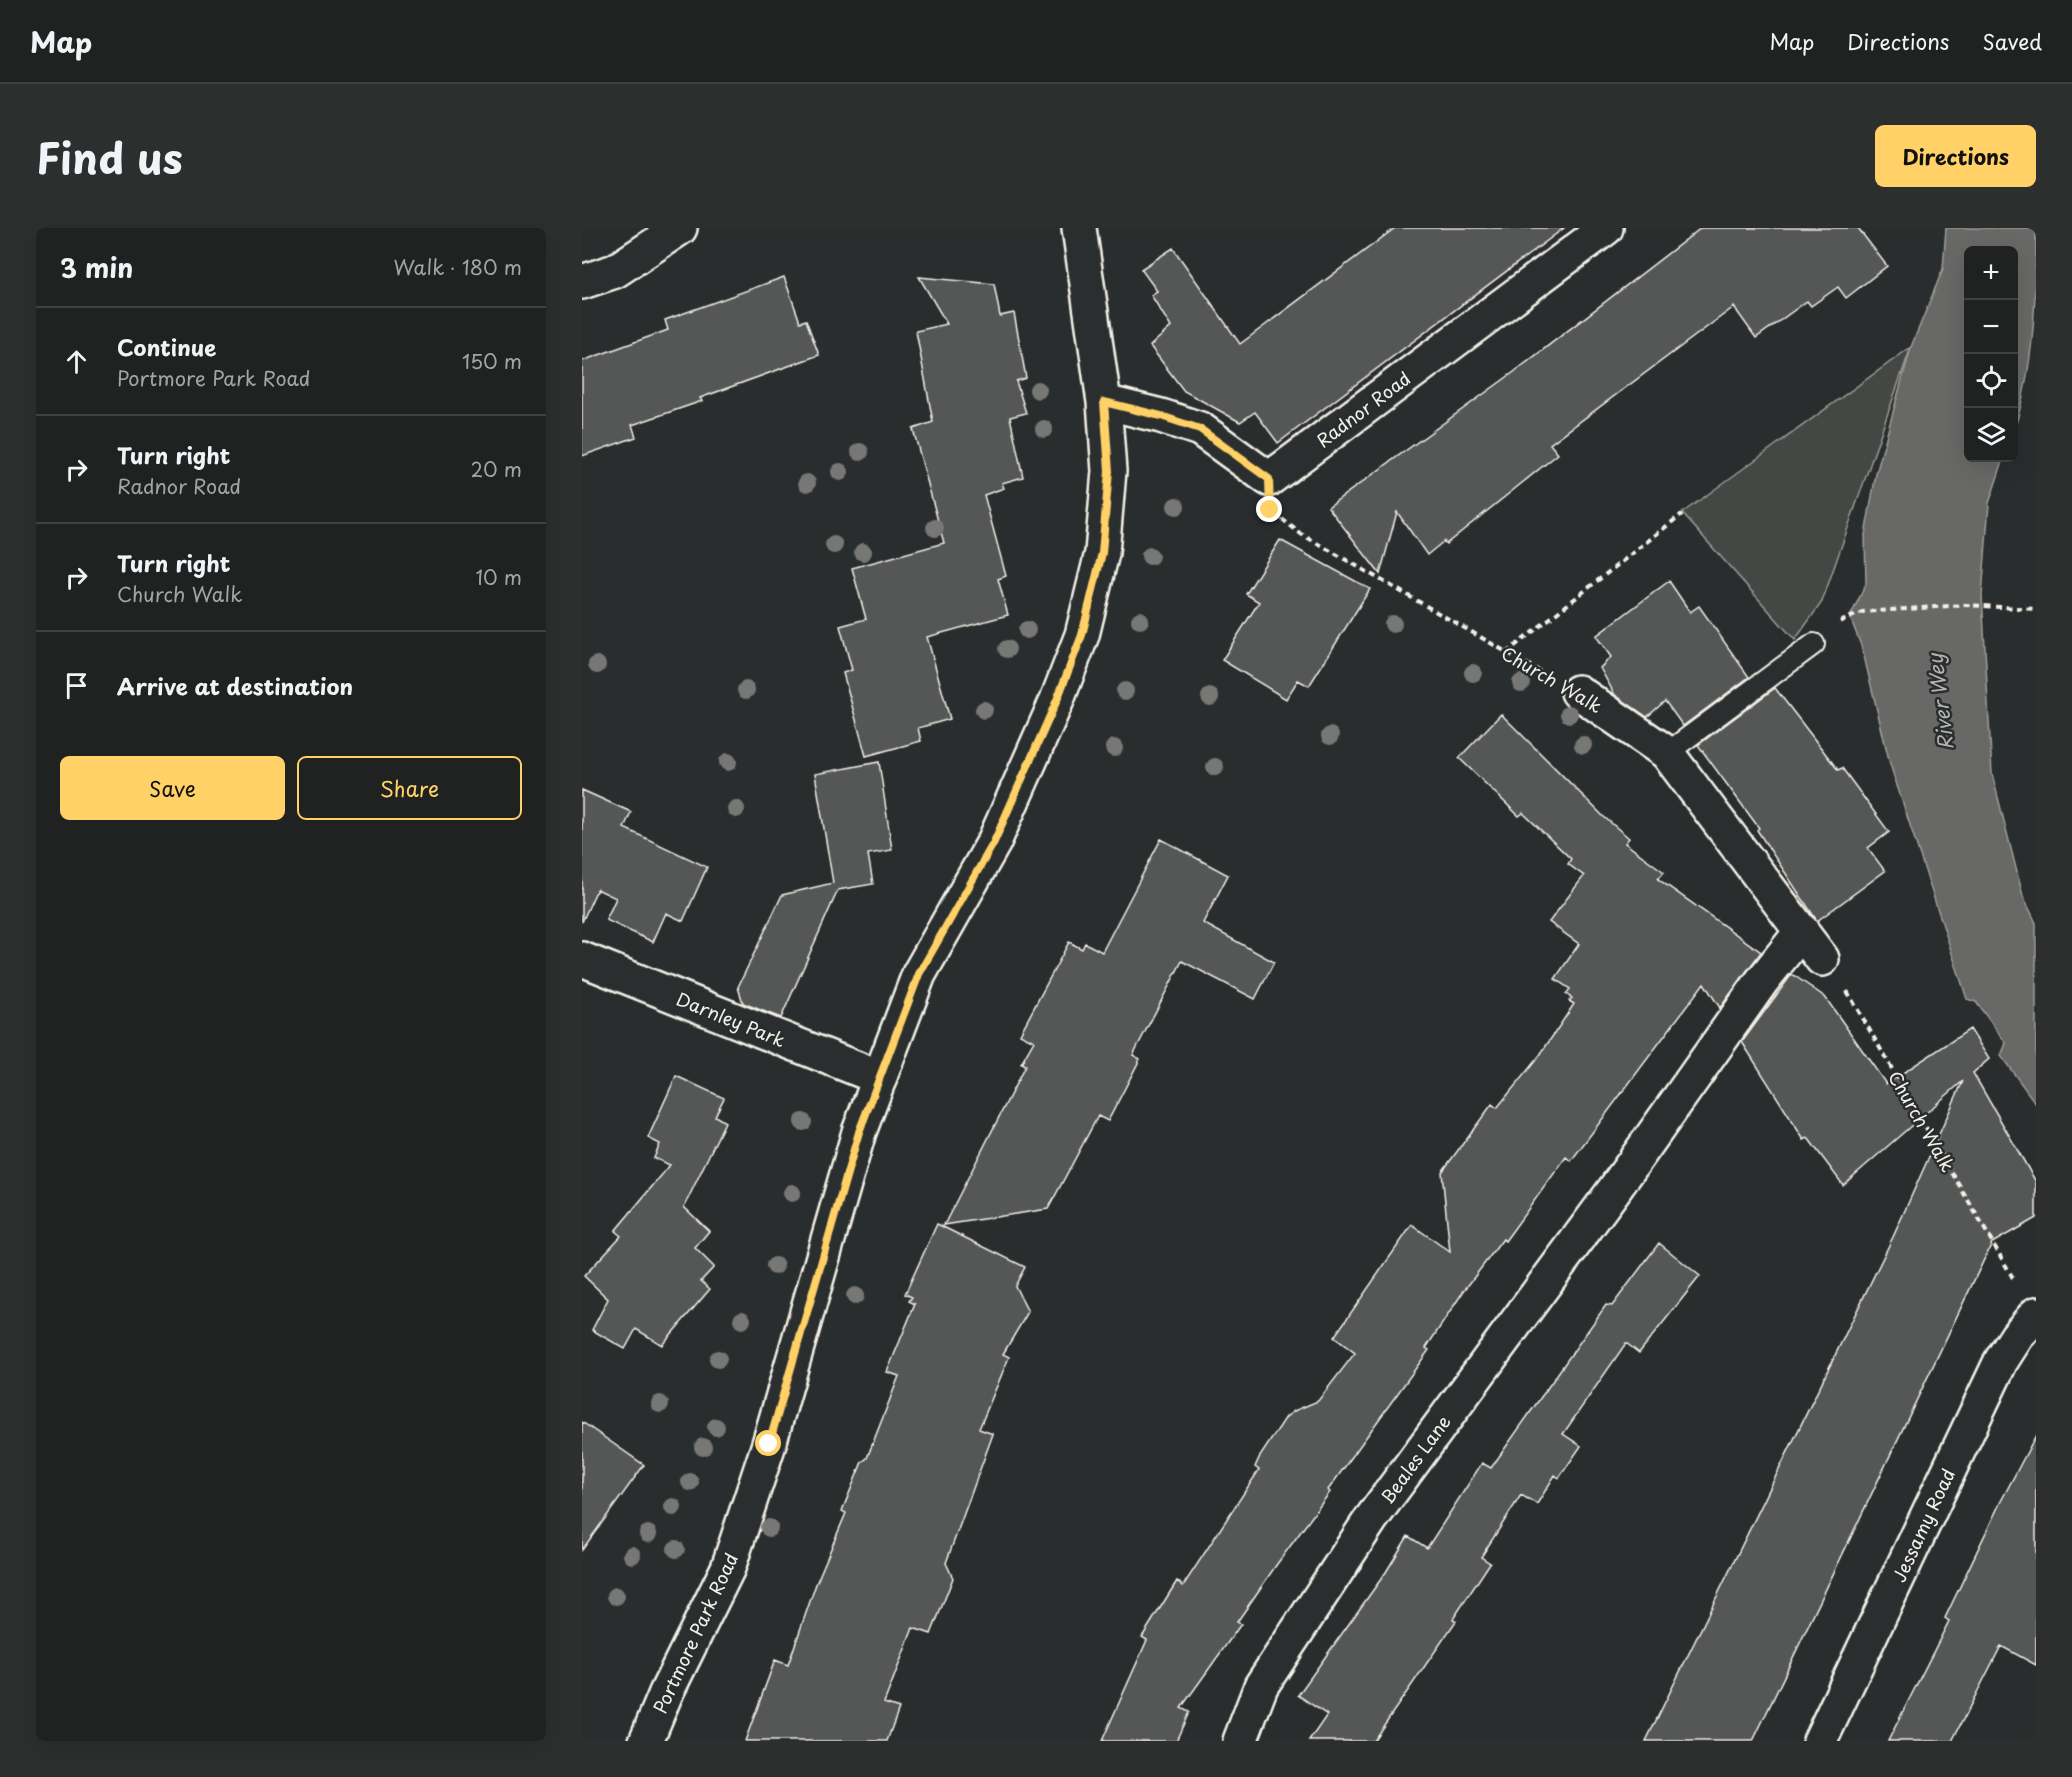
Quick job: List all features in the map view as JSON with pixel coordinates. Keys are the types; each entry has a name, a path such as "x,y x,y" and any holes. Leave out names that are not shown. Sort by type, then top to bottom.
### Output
{"street":[{"path":"582,282 615,271 680,228"},
{"name":"Portmore Park Road","path":"646,1741 666,1694 728,1568 769,1444 859,1132 919,974 994,842 1057,700 1082,635 1102,553 1109,471 1104,402 1079,228"},
{"name":"Radnor Road","path":"1269,479 1606,228"},
{"path":"1104,402 1161,416 1200,429 1269,479"},
{"name":"Church Walk","path":"1578,692 1667,753 1822,958"},
{"name":"Beales Lane","path":"1240,1741 1261,1686 1371,1519 1614,1190 1762,981 1802,931"},
{"name":"Darnley Park","path":"582,959 880,1078"},
{"name":"Jessamy Road","path":"1820,1741 2001,1361 2017,1336 2036,1315"}],"lane":[{"path":"1667,753 1814,644"}],"path":[{"name":"Church Walk","path":"1269,479 1270,510 1301,534 1578,692"},
{"path":"1506,653 1682,514"},
{"path":"1862,612 1965,605 2036,609"},
{"name":"Church Walk","path":"1822,958 1844,985 2036,1315"}],"shaded area":[{"path":"1911,347 1822,602 1795,640 1682,513"}],"water":[{"name":"River Wey","path":"1946,228 2036,228 2033,330 2018,416 2018,246 1964,246 1964,462 2003,462 1989,503 1982,595 1992,774 2023,896 2036,923 2036,1104 2001,1056 2006,1043 1976,1002 1967,999 1890,764 1862,648 1850,617 1866,584 1865,535 1876,474 1911,347 1943,269"}],"building":[{"path":"1395,228 1564,228 1278,443 1255,412 1240,422 1184,391 1150,346 1171,327 1151,295 1157,291 1141,269 1173,248 1240,344"},
{"path":"1701,228 1858,228 1887,266 1846,298 1838,287 1811,306 1807,301 1756,338 1734,307 1550,444 1558,454 1446,544 1444,541 1427,555 1397,512 1380,574 1328,507 1514,372"},
{"path":"784,277 800,322 806,320 819,355 700,398 702,401 632,425 636,437 582,456 582,361 668,330 665,320"},
{"path":"919,277 994,284 1000,316 1014,313 1026,378 1016,381 1026,413 1010,417 1023,477 1002,483 1004,488 984,495 1006,576 998,579 1008,615 927,637 950,719 918,728 921,741 866,756 843,673 852,670 840,626 866,619 852,568 944,543 913,429 933,422 916,331 947,324"},
{"path":"1280,540 1370,589 1309,686 1298,680 1286,699 1222,660 1259,602 1246,594"},
{"path":"1669,581 1690,612 1699,606 1749,677 1683,726 1665,701 1647,717 1615,695 1600,668 1611,657 1596,636"},
{"path":"1775,688 1838,770 1842,768 1889,832 1868,848 1885,871 1817,921 1757,830 1759,828 1698,745"},
{"path":"1501,714 1604,817 1629,838 1625,843 1664,872 1658,879 1761,952 1720,1008 1704,983 1571,1161 1566,1157 1505,1241 1503,1239 1463,1292 1426,1348 1429,1350 1328,1490 1330,1492 1237,1622 1241,1624 1181,1708 1189,1712 1176,1741 1102,1741 1147,1640 1142,1637 1177,1581 1183,1586 1259,1470 1255,1467 1259,1458 1286,1417 1318,1401 1355,1353 1334,1337 1412,1225 1450,1252 1442,1172 1492,1104 1497,1108 1540,1055 1574,1004 1569,1001 1572,998 1566,994 1570,989 1555,979 1579,944 1549,922 1584,876 1568,864 1571,859 1523,813 1519,816 1459,758"},
{"path":"879,762 892,850 868,854 873,884 838,890 781,1018 743,1003 738,987 782,895 833,883 815,774"},
{"path":"582,790 631,812 624,828 707,867 683,921 666,913 653,942 606,920 616,898 597,889 582,922"},
{"path":"1161,839 1228,875 1203,923 1274,962 1255,999 1182,961 1133,1055 1140,1059 1108,1121 1098,1116 1048,1209 944,1225 1025,1066 1021,1064 1034,1041 1020,1034 1069,942 1082,949 1085,943 1102,952"},
{"path":"1792,974 1825,997 1886,1084 1970,1029 1989,1059 1973,1073 2036,1182 2036,1218 1992,1243 1753,1741 1646,1741 1893,1237 1963,1081 1843,1185 1808,1138 1804,1140 1742,1042"},
{"path":"676,1076 724,1098 715,1116 725,1122 684,1207 709,1231 695,1248 714,1267 701,1281 710,1289 662,1345 636,1329 625,1349 592,1330 608,1299 584,1276 621,1236 615,1231 670,1165 654,1158 660,1144 648,1138"},
{"path":"937,1224 1025,1267 1015,1286 1028,1312 1003,1354 1009,1357 979,1429 993,1434 946,1563 953,1578 931,1634 913,1628 884,1703 899,1708 887,1741 745,1741 775,1660 788,1665 816,1584 846,1513 842,1511 862,1462 867,1458 899,1376 887,1372 915,1304 909,1301 912,1297 905,1294"},
{"path":"1659,1243 1700,1276 1639,1353 1626,1343 1563,1434 1581,1446 1559,1478 1555,1475 1537,1504 1521,1495 1481,1557 1490,1563 1453,1619 1456,1621 1373,1741 1309,1741 1327,1715 1298,1695 1386,1572 1408,1536 1427,1548 1482,1463 1491,1468 1606,1305 1612,1306"},
{"path":"582,1422 644,1465 582,1550"},
{"path":"2036,1435 2036,1665 2001,1646 1952,1741 1888,1741 1949,1621 1945,1618 2000,1503"}],"route":[{"path":"769,1444 859,1132 919,974 994,842 1057,700 1082,635 1102,553 1109,471 1104,402 1161,416 1200,429 1269,479 1270,510"}]}
